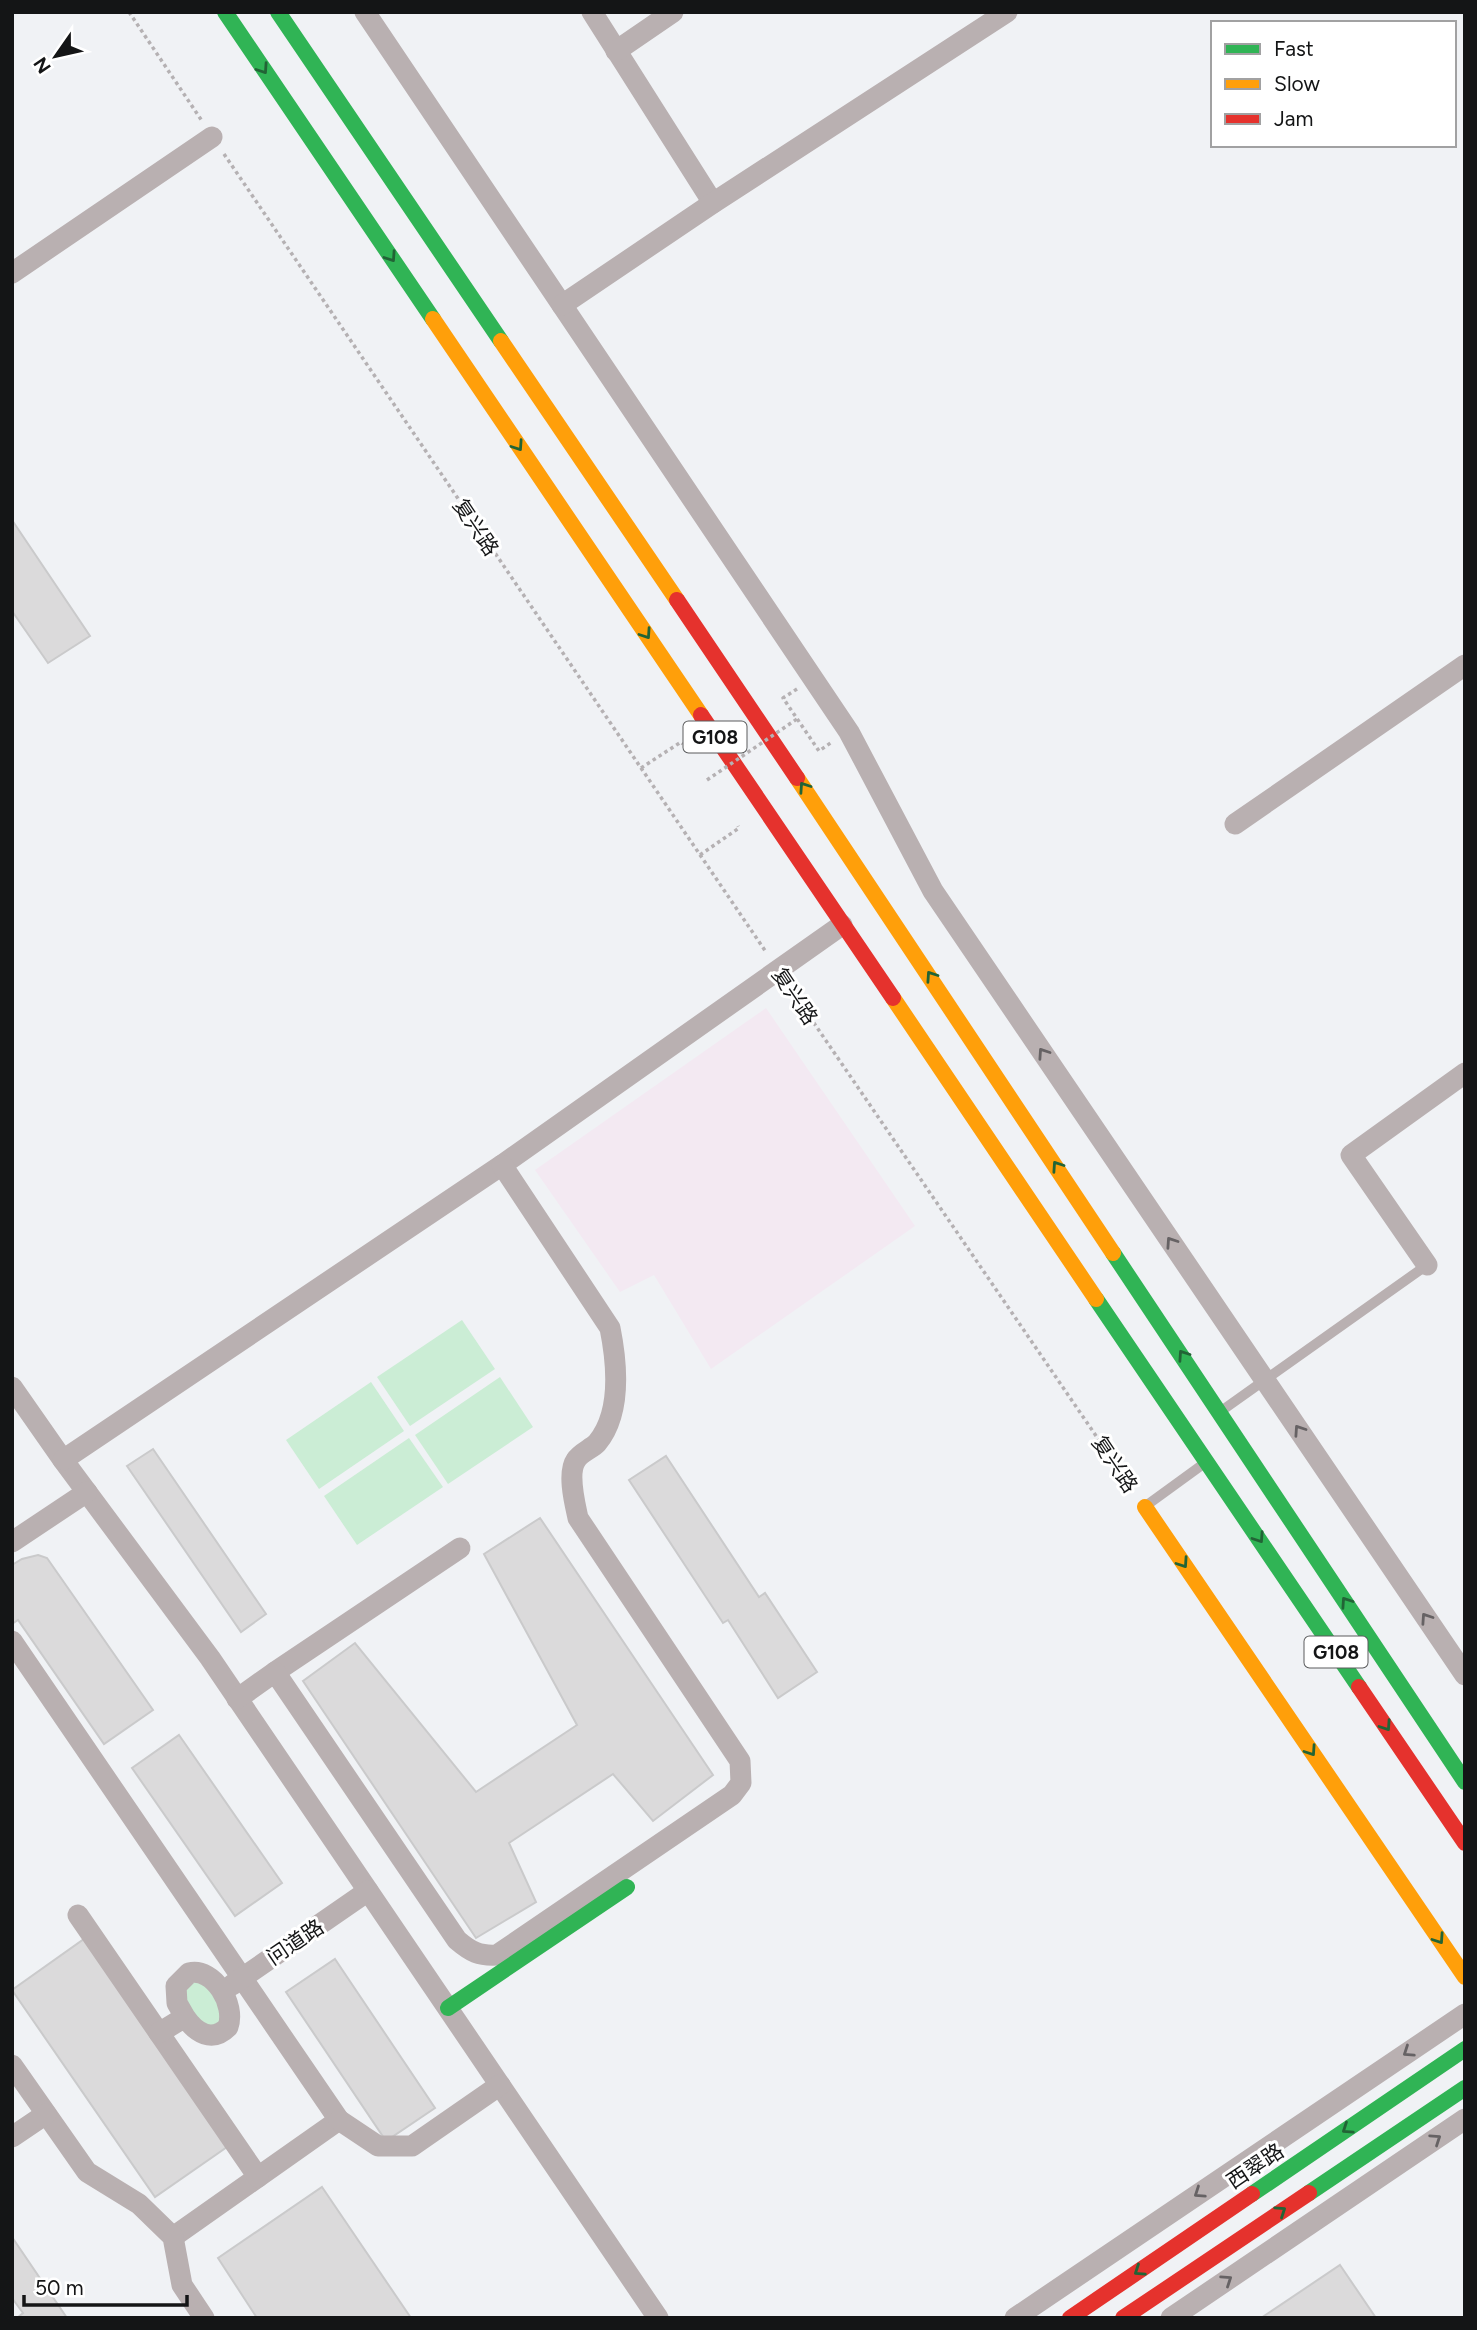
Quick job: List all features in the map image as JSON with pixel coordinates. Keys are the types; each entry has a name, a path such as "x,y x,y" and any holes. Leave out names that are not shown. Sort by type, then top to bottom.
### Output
{"main road":[{"name":"G108","path":"225,12 842,925 1207,1456 1231,1496 1465,1843"},
{"name":"G108","path":"278,12 836,835 1219,1418 1465,1782"},
{"name":"复兴路","path":"1145,1507 1465,1977"},
{"path":"448,2008 628,1887"},
{"name":"西翠路","path":"1070,2318 1465,2049"},
{"path":"1123,2318 1465,2088"}],"street":[{"path":"365,12 849,732 933,891 1465,1675"},
{"path":"592,12 713,203"},
{"path":"616,51 673,12"},
{"path":"562,305 713,203 1007,12"},
{"path":"12,273 212,137"},
{"path":"1235,824 1465,665"},
{"path":"62,1460 502,1165 842,925"},
{"path":"1427,1265 1351,1155 1465,1073"},
{"path":"275,1672 457,1940 481,1956 497,1955 732,1795 741,1783 740,1761 578,1518 573,1495 572,1469 576,1459 597,1443 608,1420 616,1387 615,1355 610,1328 502,1165"},
{"path":"12,1387 62,1460 210,1658 658,2318"},
{"path":"12,1542 88,1492"},
{"path":"237,1699 460,1548"},
{"path":"12,1641 339,2120 378,2146 412,2146 500,2085"},
{"name":"问道路","path":"221,1992 368,1891"},
{"path":"78,1915 258,2177"},
{"path":"189,1973 206,1975 221,1992 229,2007 231,2018 228,2027 220,2034 209,2036 198,2032 184,2017 177,2003 175,1989 180,1980 189,1973"},
{"path":"1015,2318 1465,2014"},
{"path":"159,2034 184,2017"},
{"path":"12,2065 86,2172 139,2204 173,2237 182,2285 204,2318"},
{"path":"12,2137 46,2114"},
{"path":"1171,2318 1465,2119"},
{"path":"173,2237 339,2120"}],"lane":[{"path":"1219,1418 1265,1380 1427,1265"},
{"path":"1145,1507 1207,1456"}],"path":[{"name":"复兴路","path":"129,12 640,768 1145,1507"},
{"path":"783,698 819,751"},
{"path":"707,780 797,719"},
{"path":"640,768 681,742"},
{"path":"700,855 739,828"}],"shaded area":[{"path":"766,1008 915,1226 711,1369 654,1275 620,1292 535,1170"}],"green space":[{"path":"462,1320 495,1369 410,1426 377,1377"},
{"path":"500,1377 533,1427 448,1484 415,1435"},
{"path":"371,1382 404,1431 319,1489 286,1440"},
{"path":"409,1438 443,1487 357,1545 324,1496"},
{"path":"198,1974 229,2018 203,2031 179,1985"}],"building":[{"path":"12,520 90,636 48,663 12,611"},
{"path":"153,1449 266,1614 241,1632 127,1466"},
{"path":"666,1456 759,1597 765,1593 817,1672 778,1698 728,1620 723,1623 629,1480"},
{"path":"540,1518 713,1775 653,1821 613,1774 509,1843 536,1902 476,1938 303,1681 355,1643 476,1792 577,1725 484,1554"},
{"path":"38,1555 47,1558 153,1710 104,1744 18,1620 12,1624 12,1565"},
{"path":"179,1735 282,1883 235,1916 132,1768"},
{"path":"84,1939 227,2147 155,2197 12,1990"},
{"path":"335,1959 435,2108 386,2141 286,1992"},
{"path":"322,2187 411,2318 257,2318 218,2258"},
{"path":"12,2237 67,2318 17,2318 23,2313 12,2298"},
{"path":"1340,2265 1376,2318 1261,2318"}],"traffic: fast":[{"path":"225,12 433,319"},
{"path":"278,12 501,341"},
{"path":"1113,1253 1465,1782"},
{"path":"1096,1299 1359,1687"},
{"path":"448,2008 627,1887"},
{"path":"1252,2194 1465,2049"},
{"path":"1309,2193 1465,2088"}],"traffic: slow":[{"path":"433,319 701,715"},
{"path":"501,341 677,600"},
{"path":"797,778 1113,1253"},
{"path":"893,998 1096,1299"},
{"path":"1145,1507 1465,1977"}],"traffic: jam":[{"path":"677,600 797,778"},
{"path":"701,715 893,998"},
{"path":"1359,1687 1465,1843"},
{"path":"1123,2318 1309,2193"},
{"path":"1070,2318 1252,2194"}]}
